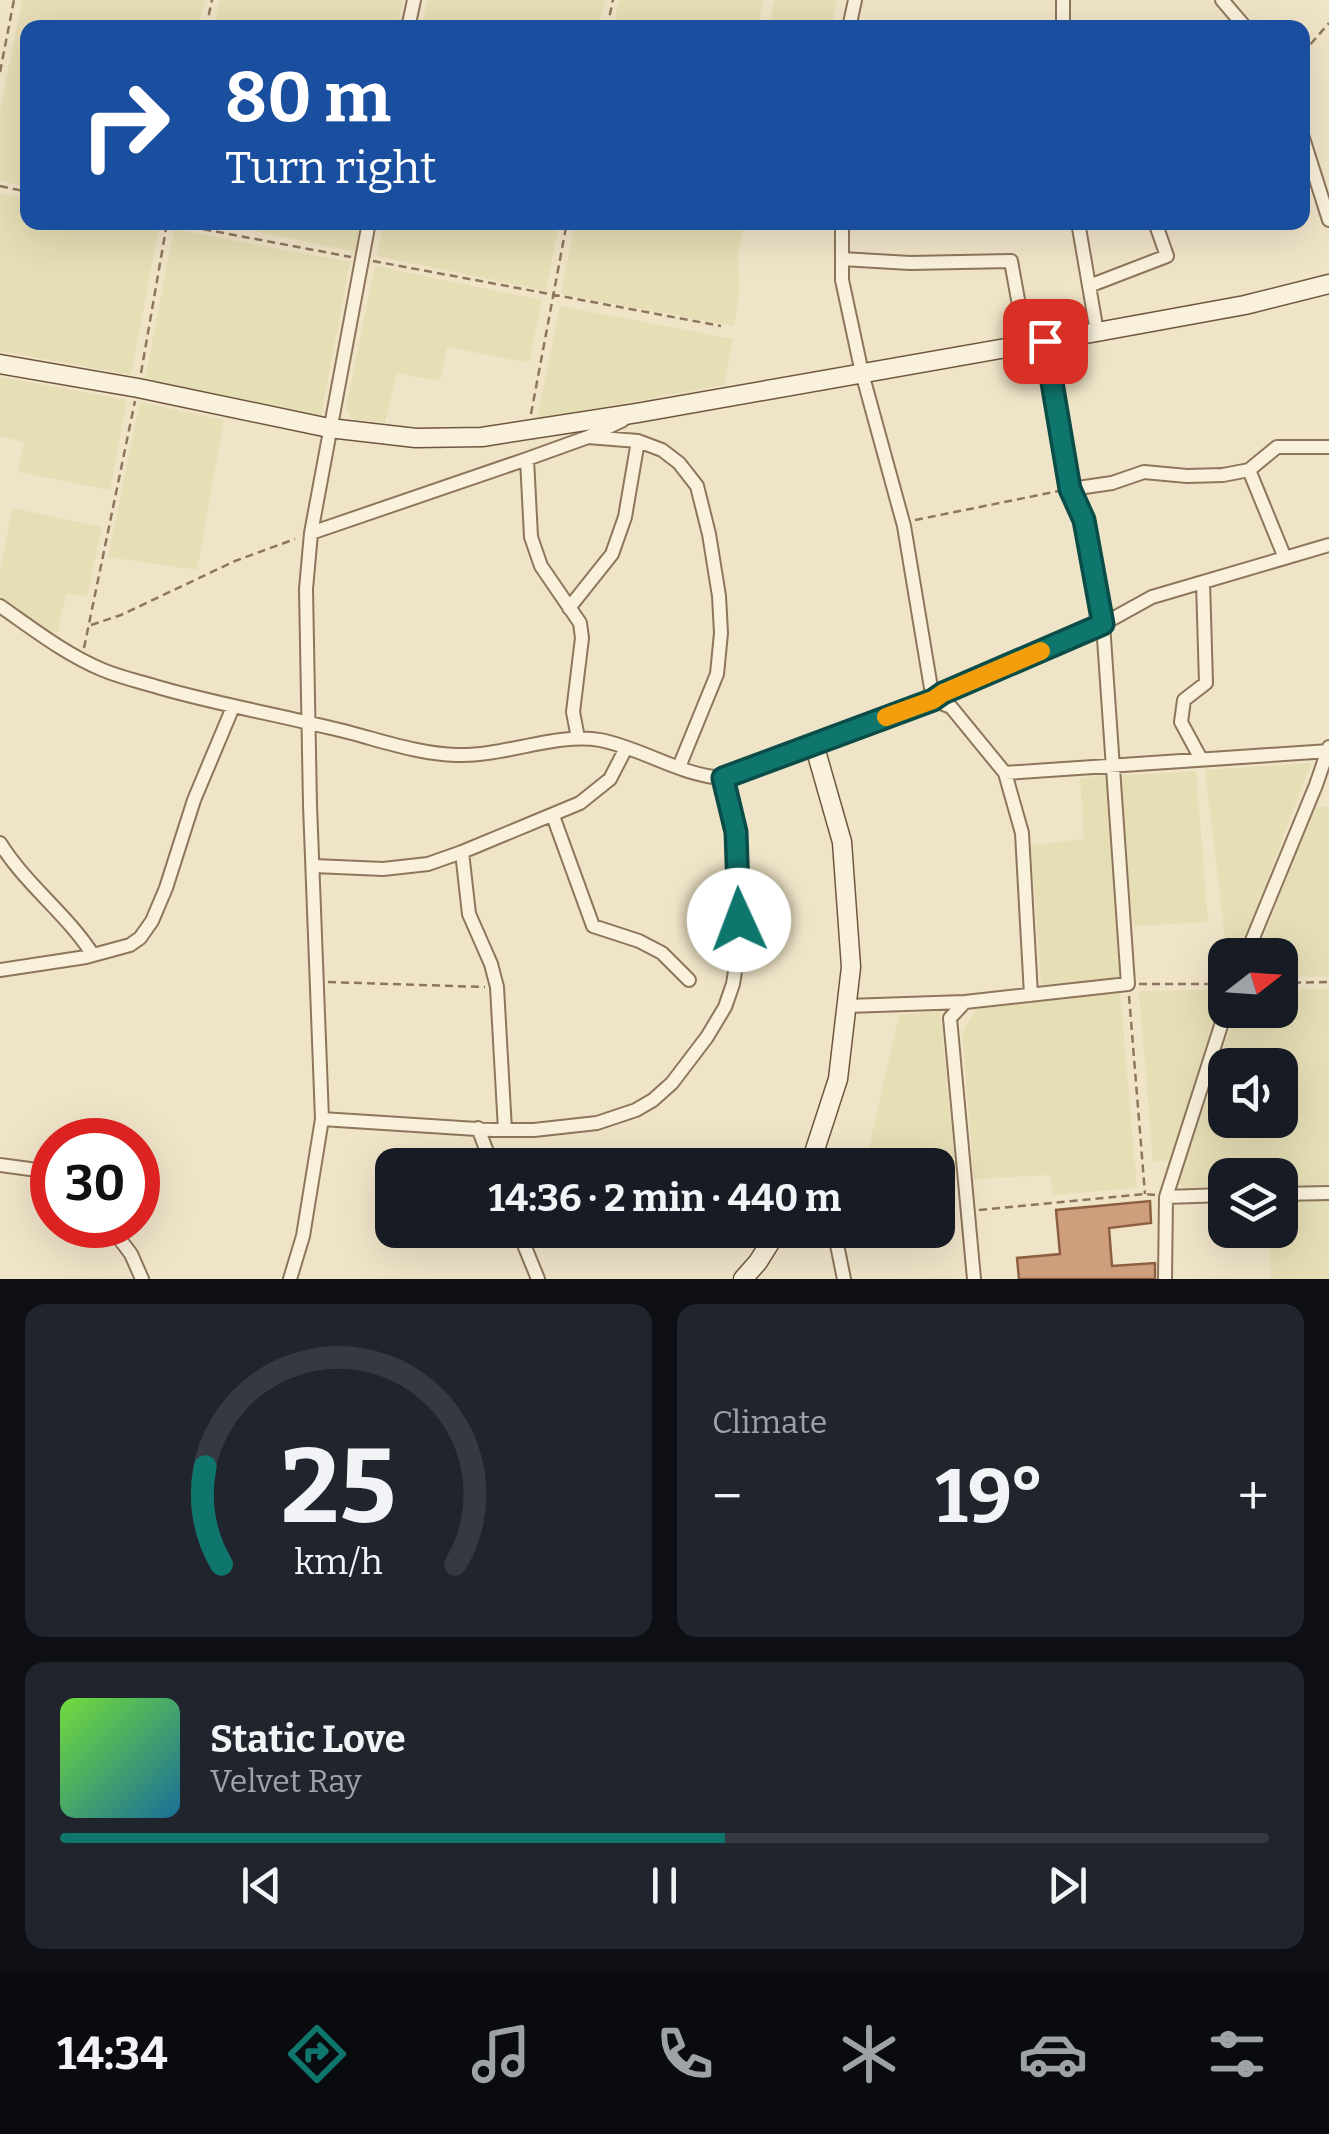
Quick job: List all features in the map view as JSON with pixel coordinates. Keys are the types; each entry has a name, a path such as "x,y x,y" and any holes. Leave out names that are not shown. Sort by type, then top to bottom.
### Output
{"street":[{"path":"1222,0 1239,20"},
{"path":"1310,160 1329,220"},
{"path":"290,1279 302,1236 322,1119 306,589 311,533 367,230"},
{"path":"842,230 842,280 902,522 933,700"},
{"path":"1079,230 1097,332"},
{"path":"1089,286 1167,256 1158,230"},
{"path":"842,259 910,263 1011,261 1036,343 1070,489 1084,520 1103,624 1128,984 965,1002 847,1006"},
{"path":"0,364 329,428 416,438 482,437 1097,332 1245,305 1329,284"},
{"path":"311,533 588,437 637,413"},
{"path":"588,437 638,442 662,450 679,463 697,486 709,534 721,633 710,698 679,767"},
{"path":"569,608 612,554 626,517 638,442"},
{"path":"1070,489 1112,484 1144,472 1223,475 1249,470 1278,447 1329,447"},
{"path":"526,459 531,537 542,566 580,624 574,712 578,738"},
{"path":"1249,470 1284,558"},
{"path":"0,606 51,642 124,678 234,707 426,752 459,756 578,738 601,740 694,774 723,778 933,700 1103,624 1152,597 1329,545"},
{"path":"1200,759 1181,722 1184,700 1206,683 1203,582"},
{"path":"933,700 951,707 1005,773 1022,833 1031,995"},
{"path":"0,970 93,955 130,945 140,938 166,888 194,800 234,707"},
{"path":"814,744 842,842 851,968 838,1079 816,1148"},
{"path":"314,866 383,869 428,864 462,852 580,803 610,780 626,748"},
{"path":"1005,773 1328,749 1253,938"},
{"path":"322,1119 504,1130 565,1128 596,1123 653,1100 707,1037 725,1008 733,984 739,946 736,832 723,778"},
{"path":"553,816 593,926 662,953 689,980"},
{"path":"0,843 16,868 83,939 93,955"},
{"path":"462,852 469,914 497,987 504,1130"},
{"path":"965,1002 950,1018 974,1279"},
{"path":"1165,1279 1166,1197 1220,1028"},
{"path":"478,1128 486,1148"},
{"path":"0,1165 30,1169"},
{"path":"1298,1193 1329,1192"},
{"path":"1166,1197 1208,1196"},
{"path":"126,1248 142,1279"},
{"path":"525,1248 538,1279"},
{"path":"743,1279 767,1248"},
{"path":"838,1248 844,1279"}],"path":[{"path":"0,72 14,0"},
{"path":"1310,45 1329,23"},
{"path":"82,659 138,388 165,230"},
{"path":"204,230 721,326"},
{"path":"528,430 566,230"},
{"path":"902,522 1070,489"},
{"path":"90,626 235,561 311,533"},
{"path":"316,982 497,987"},
{"path":"1298,983 1329,982"},
{"path":"968,1211 1145,1194 1128,984 1208,984"}],"shaded area":[{"path":"22,0 205,0 201,20 20,20 20,185 0,181 0,111"},
{"path":"220,0 403,0 399,20 216,20"},
{"path":"428,0 605,0 601,20 424,20"},
{"path":"619,0 763,0 759,20 615,20"},
{"path":"775,0 836,0 834,20 771,20"},
{"path":"0,193 20,197 20,230 158,230 131,375 0,351"},
{"path":"174,230 350,262 321,416 145,379"},
{"path":"250,230 359,230 355,252"},
{"path":"382,230 558,230 546,291 377,256"},
{"path":"574,230 743,230 734,326 561,294"},
{"path":"375,266 542,300 529,363 447,347 440,381 397,373 385,423 352,419 346,408"},
{"path":"560,306 733,339 724,385 537,419"},
{"path":"0,377 127,400 110,490 18,472 24,442 0,436"},
{"path":"140,402 224,420 197,570 108,557"},
{"path":"12,508 102,527 87,597 66,593 58,632 44,631 0,597 0,573"},
{"path":"1311,763 1245,938 1225,938 1205,770"},
{"path":"1196,771 1208,922 1133,926 1118,776"},
{"path":"1107,775 1123,979 1041,985 1031,845 1084,839 1080,778"},
{"path":"1314,807 1329,807 1329,977 1298,976 1298,938 1264,938"},
{"path":"1208,989 1208,1028 1212,1028 1170,1160 1153,1162 1139,991"},
{"path":"1298,989 1329,989 1329,1186 1298,1187 1298,1158 1208,1158 1208,1188 1183,1188 1179,1182 1208,1094 1208,1138 1298,1138 1298,1048 1223,1048 1230,1028 1298,1028"},
{"path":"1120,992 1137,1188 1052,1195 1051,1175 974,1179 962,1034 976,1009"},
{"path":"940,1011 954,1148 869,1148 899,1015"},
{"path":"1329,1200 1329,1279 1271,1279 1270,1248 1298,1248 1298,1201"}],"building":[{"path":"1150,1201 1151,1223 1109,1228 1112,1266 1155,1263 1155,1279 1019,1279 1017,1258 1060,1254 1056,1210"}],"slow traffic":[{"path":"886,717 1041,651"}],"route":[{"path":"739,920 736,832 723,778 933,700 1103,624 1084,520 1070,489 1045,341"}]}
